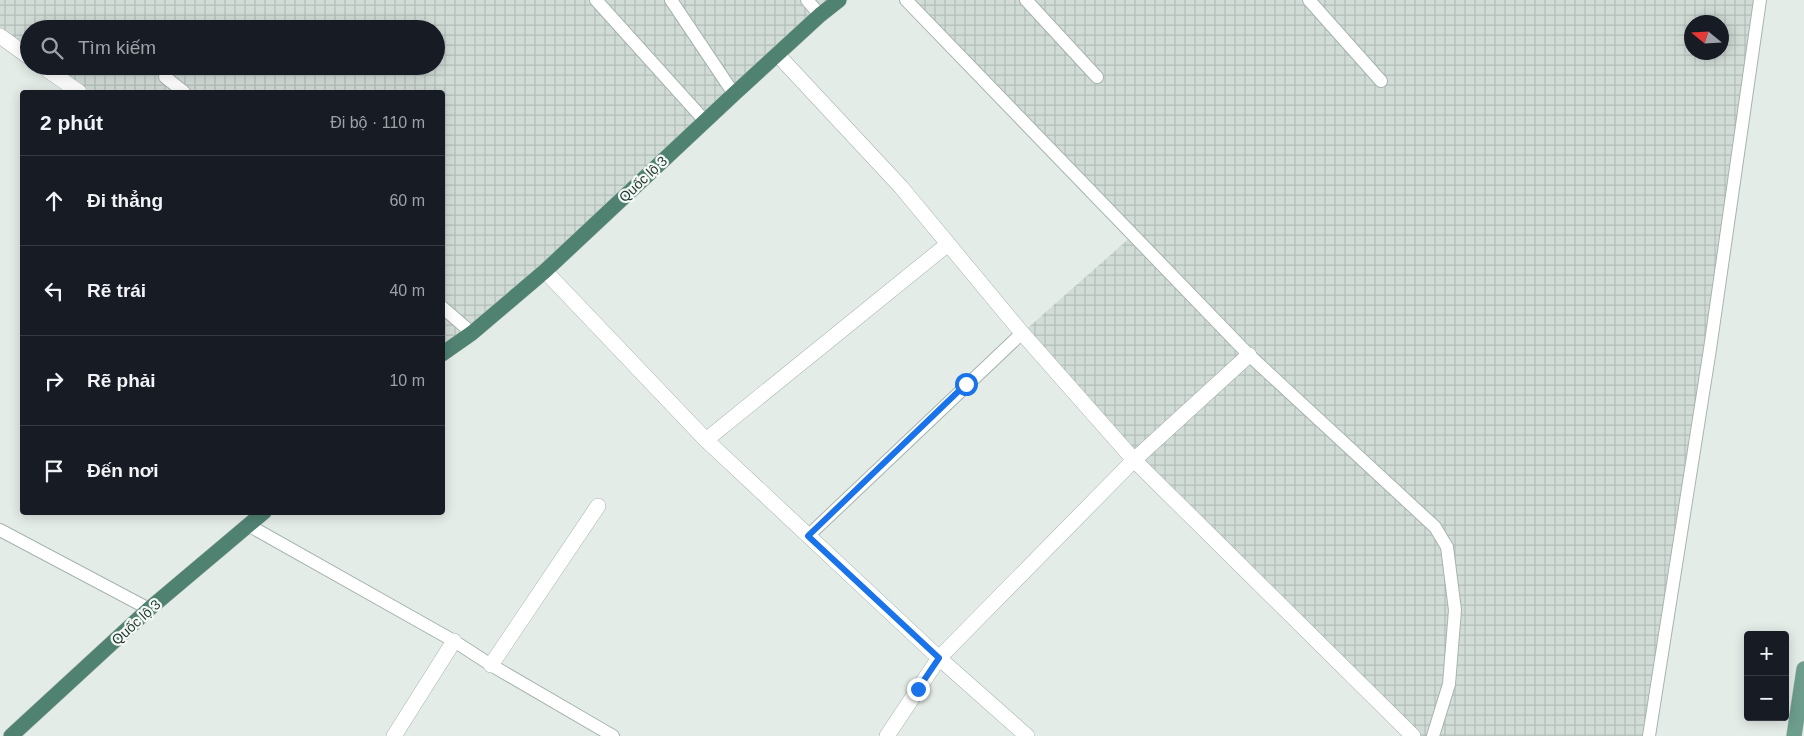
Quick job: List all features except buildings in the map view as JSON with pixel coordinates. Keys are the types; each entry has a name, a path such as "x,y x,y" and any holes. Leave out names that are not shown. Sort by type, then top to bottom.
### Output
{"highway":[{"name":"Quốc lộ 3","path":"445,352 472,333 545,272 777,54 839,0"},
{"name":"Quốc lộ 3","path":"11,736 150,609 260,515"}],"main road":[{"path":"1794,736 1804,669"}],"street":[{"path":"0,36 20,50"},
{"path":"777,54 900,187 1022,333 1134,460 1413,736"},
{"path":"55,75 76,90"},
{"path":"706,440 948,244"},
{"path":"545,272 706,440 939,658 1027,736"},
{"path":"887,736 939,658 1134,460 1249,355"},
{"path":"492,665 598,506"},
{"path":"394,736 454,641"}],"lane":[{"path":"596,0 705,121"},
{"path":"671,0 734,94"},
{"path":"807,0 820,15"},
{"path":"906,0 1249,355 1435,527 1447,547 1455,610 1449,684 1433,736"},
{"path":"1026,0 1097,77"},
{"path":"1309,0 1381,81"},
{"path":"1649,736 1711,339 1760,0"},
{"path":"165,77 181,90"},
{"path":"445,310 472,333"},
{"path":"808,536 1022,333"},
{"path":"248,525 454,641 613,736"},
{"path":"0,530 150,609"}],"shaded area":[{"path":"0,0 848,0 545,271 445,350 445,90 69,90 49,75 445,75 445,20 20,20 20,53 0,38"},
{"path":"906,0 1755,0 1649,736 1413,736 1134,460 1022,333 1133,235"}],"route":[{"path":"918,689 939,658 808,536 966,384"}]}
